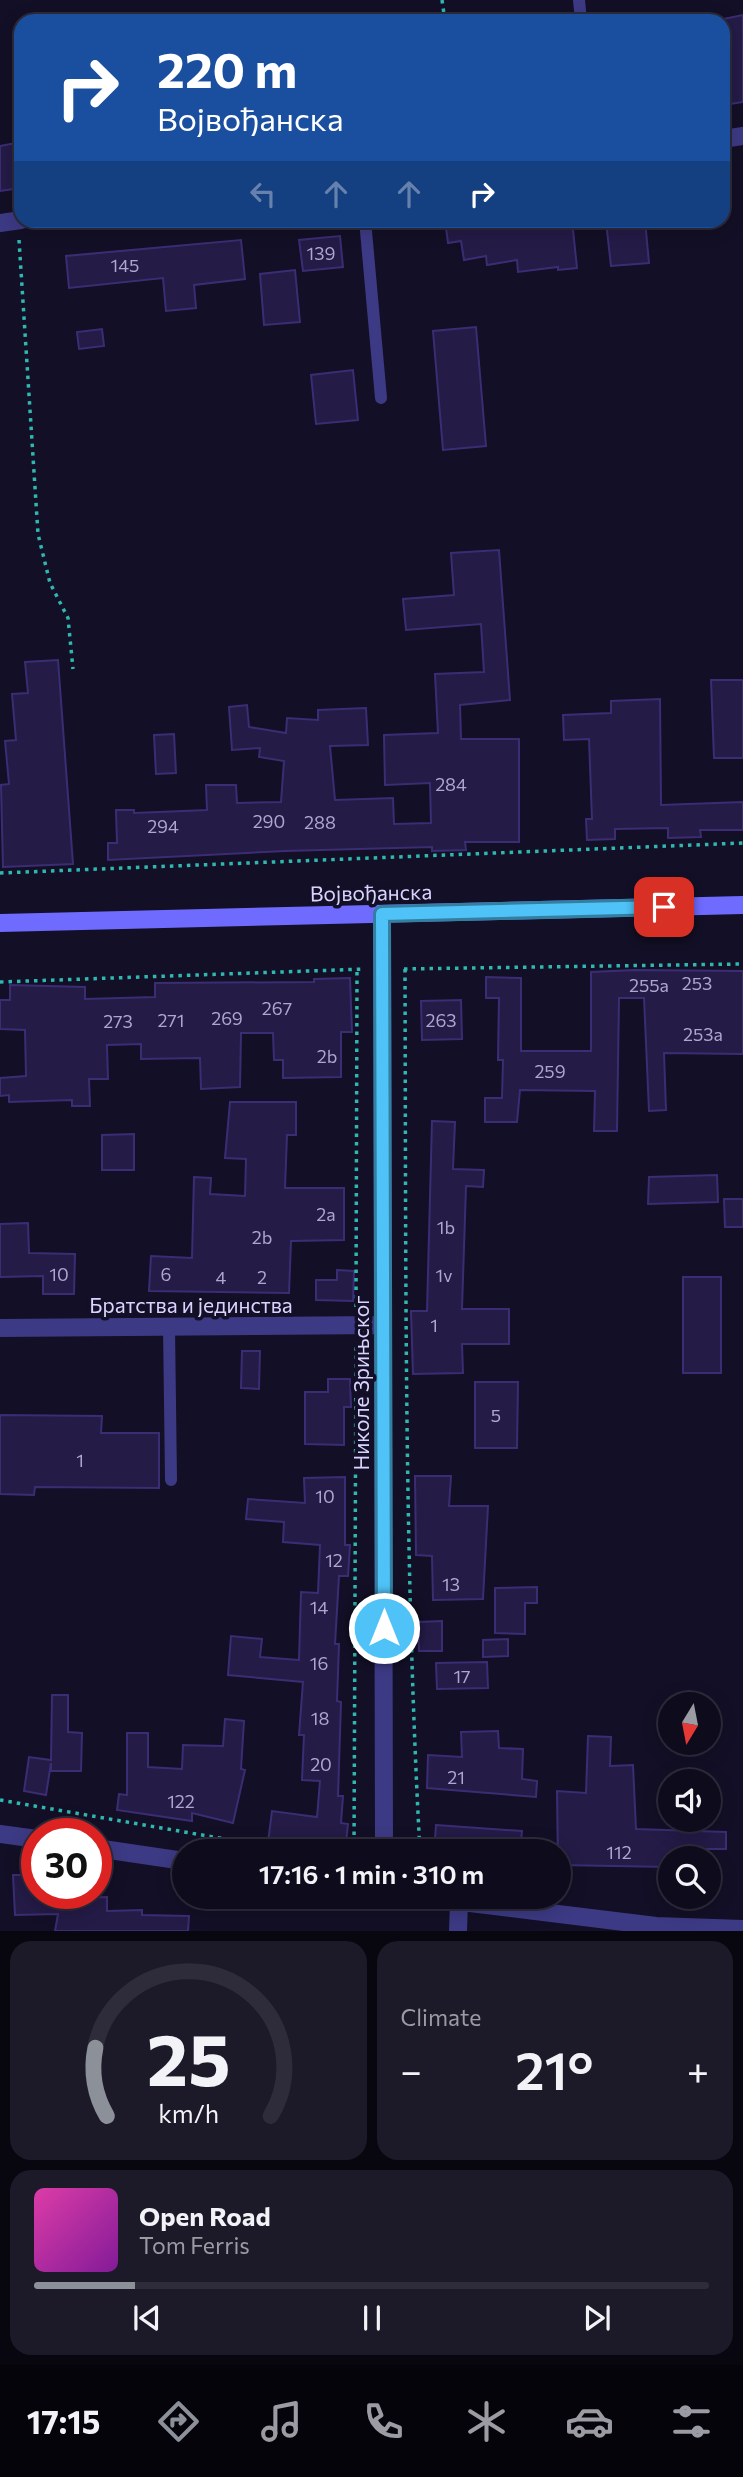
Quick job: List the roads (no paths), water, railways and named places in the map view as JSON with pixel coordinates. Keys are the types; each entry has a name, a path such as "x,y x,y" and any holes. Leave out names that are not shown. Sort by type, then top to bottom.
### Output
{"main road":[{"name":"Војвођанска","path":"0,923 743,905"}],"street":[{"name":"Николе Зрињског","path":"382,914 384,1839"},
{"name":"Братства и јединства","path":"0,1328 383,1325"},
{"path":"0,1834 21,1837"},
{"path":"112,1850 172,1859"},
{"path":"458,1931 459,1909"},
{"path":"516,1909 656,1926 743,1929"}],"lane":[{"path":"366,228 381,398"},
{"path":"169,1327 171,1480"}]}
